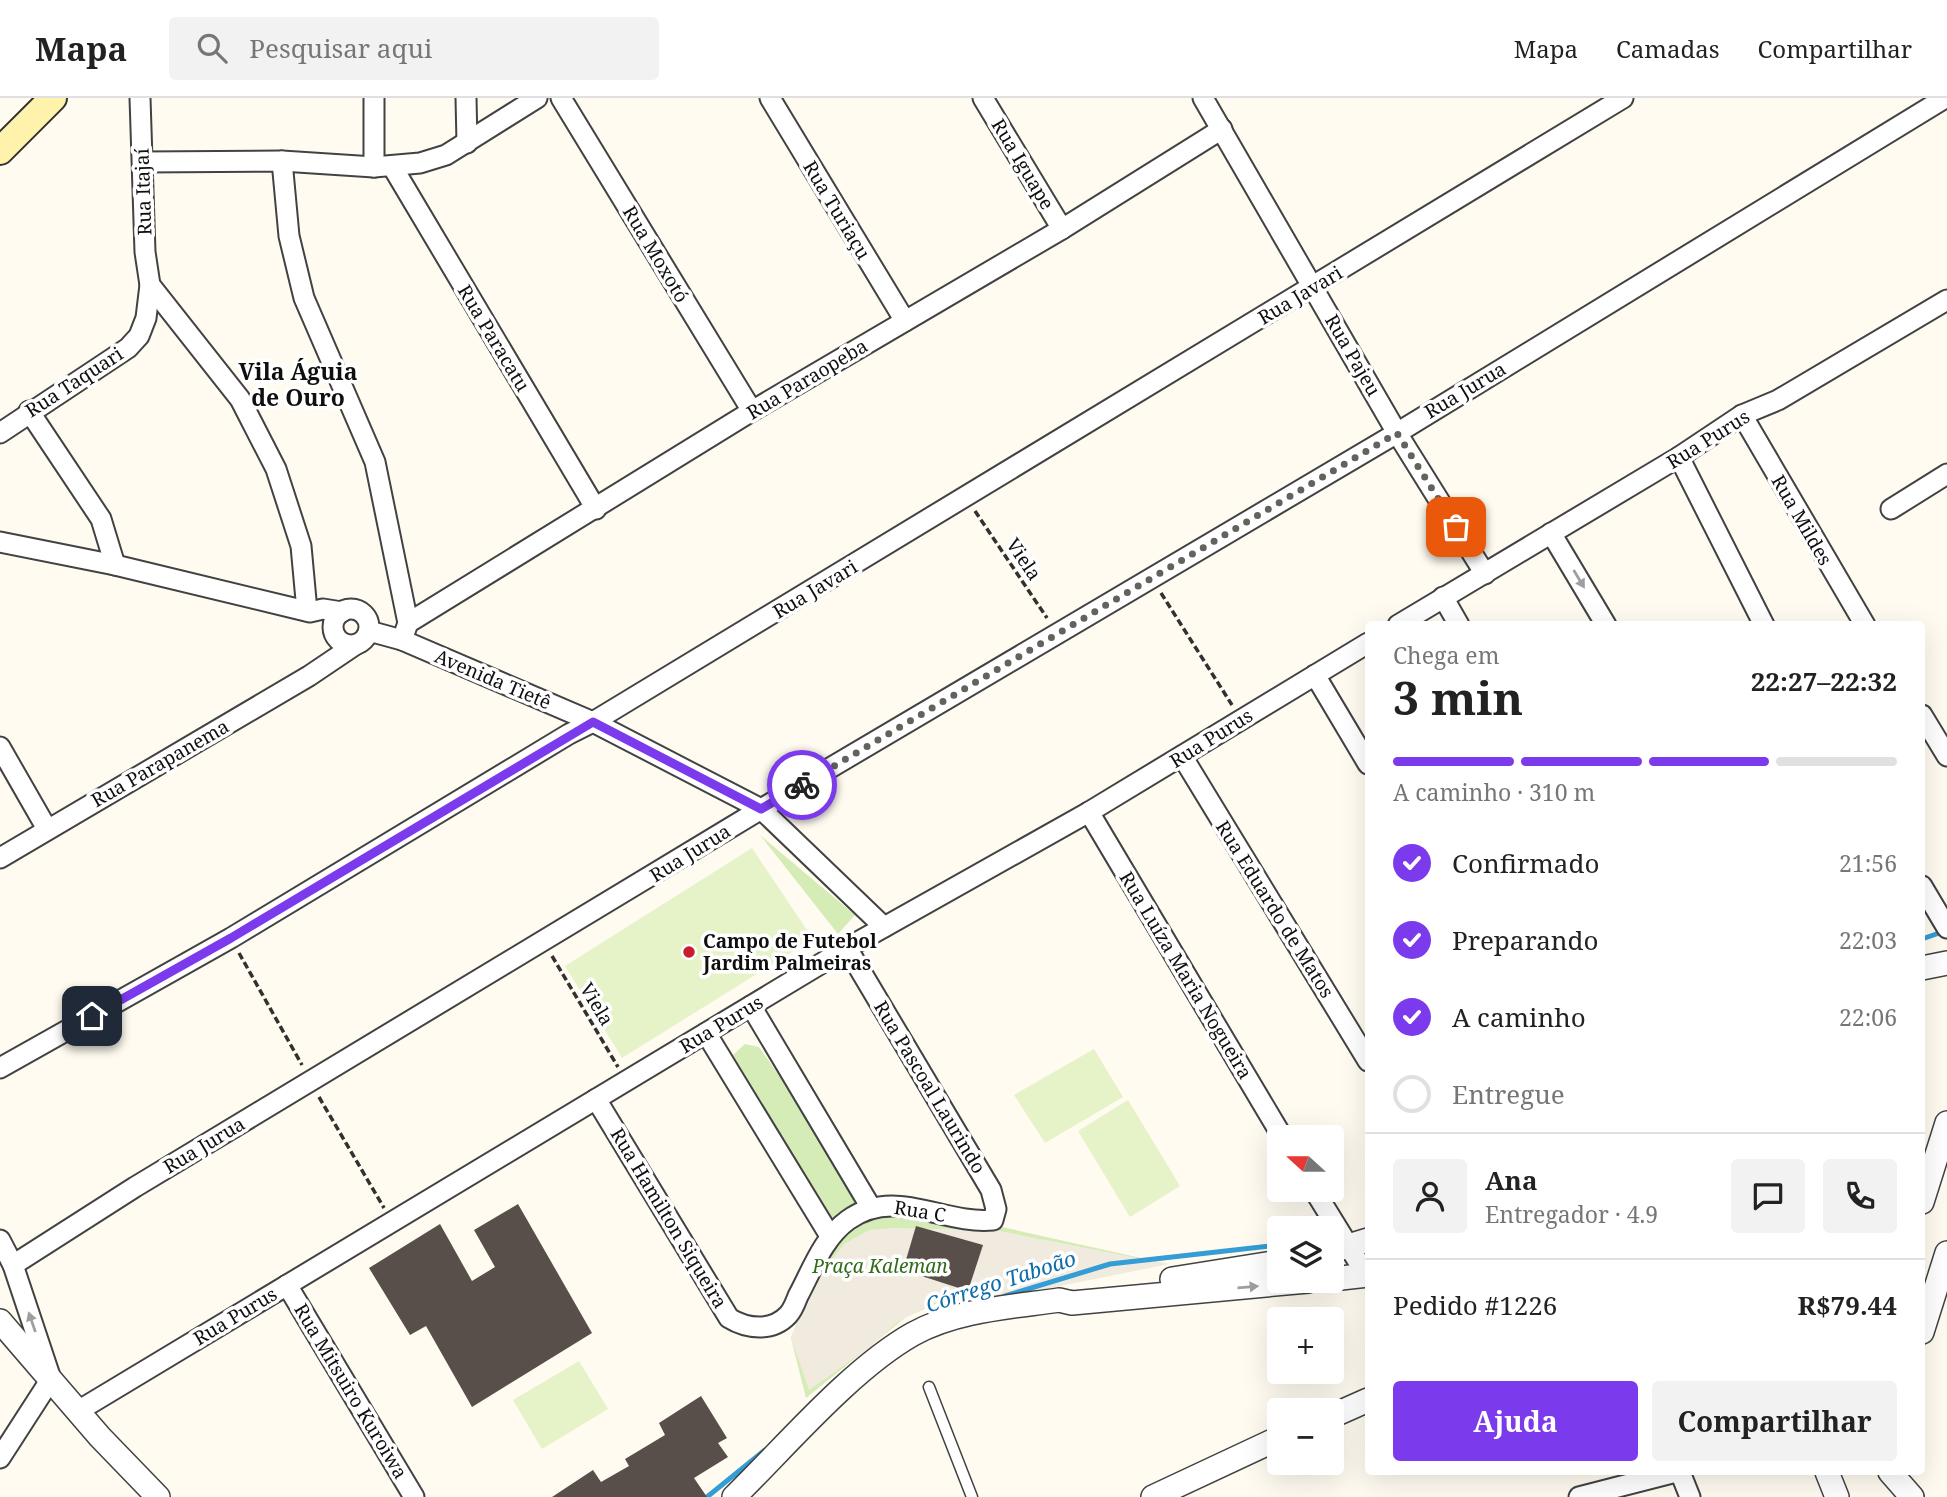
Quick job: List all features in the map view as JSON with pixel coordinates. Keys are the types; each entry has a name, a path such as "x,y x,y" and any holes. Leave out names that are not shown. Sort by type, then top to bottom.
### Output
{"main road":[{"path":"0,151 53,98"}],"street":[{"name":"Rua Itajaí","path":"140,98 145,252 150,285"},
{"path":"374,98 383,166"},
{"path":"466,98 467,143"},
{"path":"143,162 282,161 383,166 420,163 467,143 537,98"},
{"name":"Rua Moxotó","path":"561,98 752,411"},
{"name":"Rua Turiaçu","path":"770,98 905,321"},
{"name":"Rua Iguape","path":"984,98 1062,229"},
{"name":"Rua Pajeu","path":"1203,98 1397,433 1485,574"},
{"name":"Rua Javari","path":"0,1068 231,938 593,722 1623,98"},
{"name":"Rua Jurua","path":"13,1265 135,1187 761,809 1397,433 1945,98"},
{"name":"Rua Paraopeba","path":"405,632 752,411 1062,229 1222,129"},
{"path":"282,161 289,236 304,298 375,461 405,632"},
{"name":"Rua Paracatu","path":"383,166 596,509"},
{"path":"0,542 115,565 308,611 359,611 367,620 362,638 339,641 334,632 308,611 302,546 276,470 240,399 150,285"},
{"name":"Rua Taquari","path":"0,433 29,411 128,348 139,336 146,318 150,285"},
{"name":"Rua Purus","path":"1404,621 1679,457 1742,415 1777,400 1947,300"},
{"path":"29,411 101,519 115,565"},
{"name":"Rua Mildes","path":"1742,415 1863,621"},
{"path":"1679,457 1762,621"},
{"path":"1891,509 1947,474"},
{"path":"1551,533 1604,621"},
{"path":"1443,597 1457,621"},
{"path":"320,669 334,632 334,620 342,612"},
{"name":"Avenida Tietê","path":"362,638 405,632 593,722 761,809 884,927"},
{"name":"Rua Parapanema","path":"0,858 320,669 362,638"},
{"name":"Rua Purus","path":"78,1412 847,948 1089,812 1365,645"},
{"path":"1315,675 1365,759"},
{"path":"1925,721 1947,757"},
{"path":"0,747 47,829"},
{"name":"Rua Eduardo de Matos","path":"1182,756 1365,1056"},
{"name":"Rua Luíza Maria Nogueira","path":"1089,812 1275,1125"},
{"path":"1925,891 1947,928"},
{"name":"Rua Pascoal Laurindo","path":"847,948 991,1190"},
{"path":"751,1006 870,1206"},
{"path":"706,1033 830,1236"},
{"name":"Rua Hamilton Siqueira","path":"596,1099 729,1318 743,1327 766,1327 788,1315"},
{"path":"1925,1193 1947,1123"},
{"name":"Rua C","path":"788,1315 830,1236 847,1220 870,1206 905,1206 974,1222 993,1220 996,1209 991,1190"},
{"path":"1322,1202 1365,1270"},
{"path":"0,1242 13,1265 51,1379"},
{"path":"1925,1323 1947,1253"},
{"path":"1059,1300 1066,1293 1267,1264"},
{"path":"1344,1278 1365,1275"},
{"name":"Rua Mitsuiro Kuroiwa","path":"287,1285 414,1497"},
{"path":"734,1497 870,1363 914,1333 964,1315 1059,1300 1072,1303 1267,1285"},
{"path":"0,1321 78,1412 158,1497"},
{"path":"0,1458 51,1379"},
{"path":"1344,1411 1365,1401"},
{"path":"1153,1497 1267,1444"},
{"path":"1579,1497 1666,1475"},
{"path":"1679,1475 1690,1497"},
{"path":"1828,1475 1838,1497"},
{"path":"1838,1497 1841,1475"},
{"path":"1893,1475 1912,1497"}],"lane":[{"path":"929,1387 972,1497"}],"path":[{"name":"Viela","path":"966,498 1059,635"},
{"path":"1152,579 1241,719"},
{"name":"Viela","path":"544,942 626,1081"}],"green space":[{"path":"760,835 855,915 838,934"},
{"name":"Campo de Futebol Jardim Palmeiras","path":"752,848 813,939 622,1058 565,966"},
{"name":"Praça Kaleman","path":"745,1044 759,1047 870,1206 921,1209 1168,1264 1024,1293 940,1302 906,1317 806,1398 791,1338 830,1236 733,1055"},
{"path":"1094,1049 1123,1097 1045,1143 1014,1095"},
{"path":"1128,1100 1180,1186 1130,1217 1078,1131"},
{"path":"579,1361 608,1409 542,1449 513,1400"}],"shaded area":[{"name":"Praça Kaleman","path":"869,1230 995,1230 1168,1264 1024,1293 933,1303 896,1323 870,1347 809,1390 791,1338 812,1285 844,1244"}],"building":[{"path":"518,1204 592,1333 472,1407 426,1326 410,1335 369,1268 440,1224 472,1281 495,1267 474,1230"},
{"path":"916,1226 983,1245 968,1291 903,1270"},
{"path":"701,1396 727,1438 718,1443 728,1457 694,1478 707,1497 552,1497 593,1470 601,1482 629,1466 625,1459 665,1435 659,1423"}],"waterway":[{"name":"Córrego Taboão","path":"1925,938 1945,931"},
{"name":"Córrego Taboão","path":"1005,1296 1110,1264 1267,1246"},
{"name":"Córrego Taboão","path":"707,1497 765,1450"}],"way so far":[{"path":"802,785 1397,433 1456,527"}],"place":[{"name":"Campo de Futebol Jardim Palmeiras","path":"689,952"}],"district":[{"name":"Vila Águia de Ouro","path":"298,385"}],"route":[{"path":"92,1016 231,938 593,722 761,809 802,785"}]}
